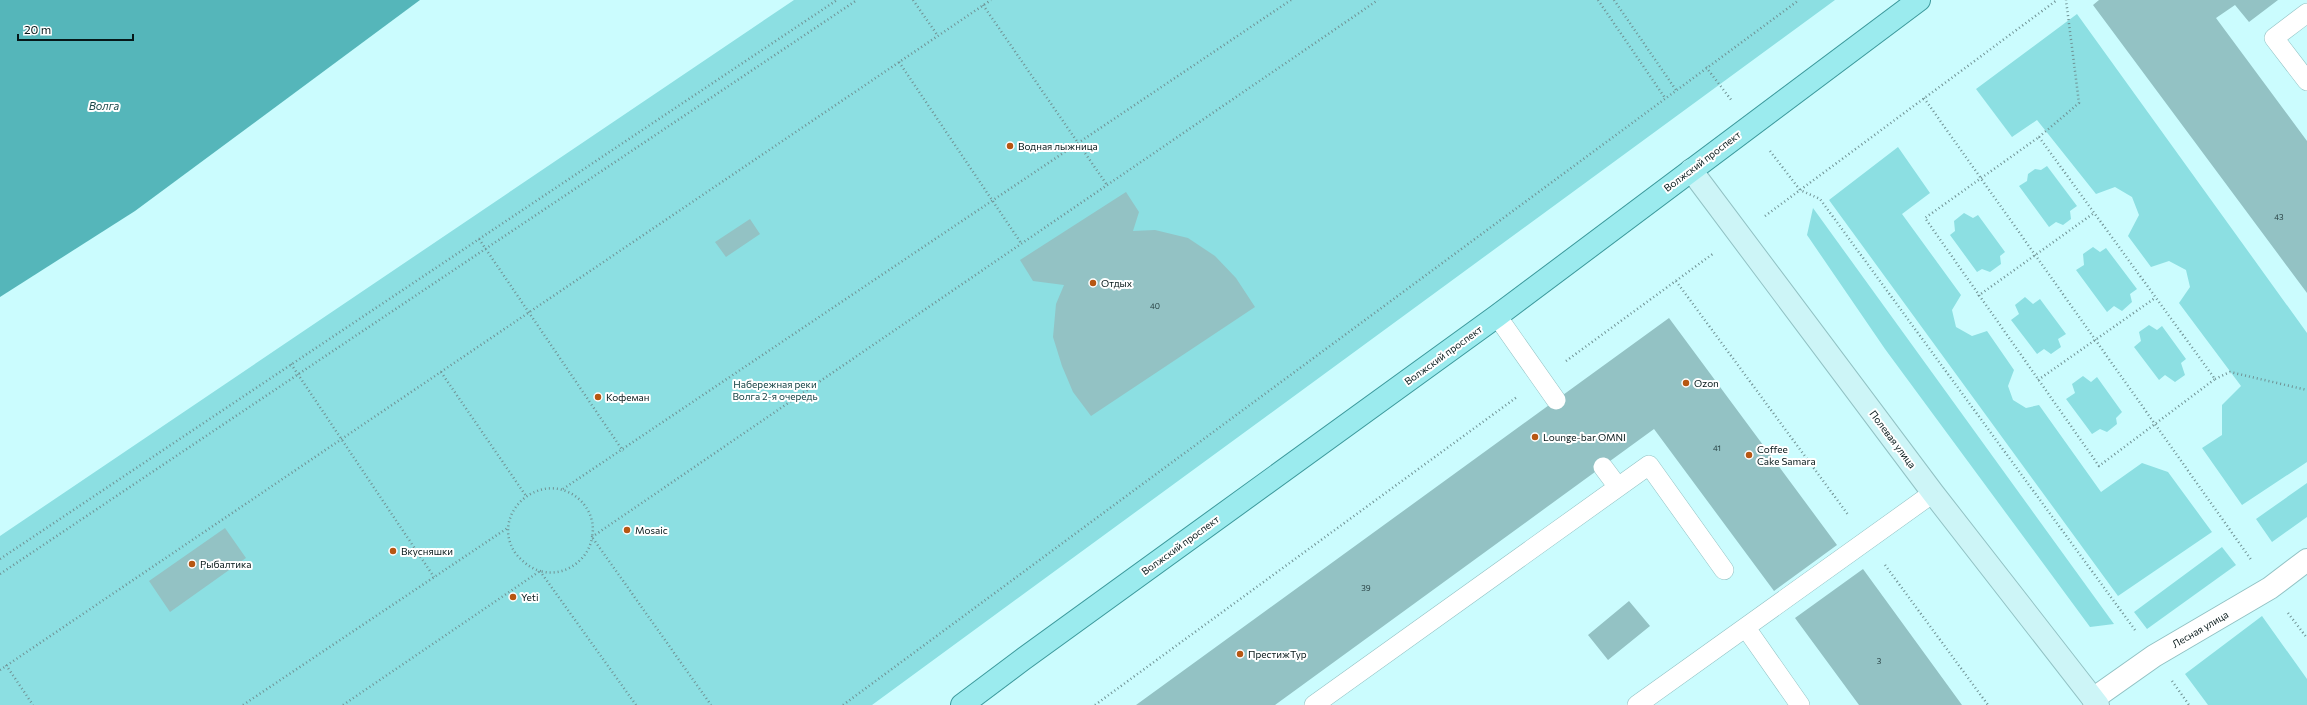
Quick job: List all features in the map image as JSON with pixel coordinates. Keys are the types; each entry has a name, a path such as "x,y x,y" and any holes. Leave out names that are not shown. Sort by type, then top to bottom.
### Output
{"main road":[{"name":"Волжский проспект","path":"962,705 1497,316 1919,0"}],"street":[{"name":"Полевая улица","path":"1691,170 1740,233 1933,493 2096,702"},
{"name":"Лесная улица","path":"2096,702 2154,656 2270,588 2307,560"}],"lane":[{"path":"2307,13 2274,38 2307,81"},
{"path":"1497,316 1556,400"},
{"path":"1314,705 1649,465 1724,570"},
{"path":"1603,467 1618,487"},
{"path":"1637,705 1933,493"},
{"path":"1746,628 1800,705"}],"path":[{"path":"0,559 837,0"},
{"path":"0,574 857,0"},
{"path":"913,0 938,36"},
{"path":"0,670 991,0"},
{"path":"563,489 623,451 1291,0"},
{"path":"592,537 1378,0"},
{"path":"1598,0 1665,98"},
{"path":"1614,0 1676,90"},
{"path":"843,705 1799,0"},
{"path":"1095,705 1676,281 2057,0"},
{"path":"2066,0 2079,103 2039,137 1925,218 1978,296 2099,466 2156,425 2215,379 2230,372 2307,390"},
{"path":"983,5 1107,185"},
{"path":"899,62 1021,244"},
{"path":"1924,98 2094,341 2156,425 2270,588"},
{"path":"2039,137 2215,379"},
{"path":"1820,199 2189,705"},
{"path":"1978,296 2094,213"},
{"path":"479,239 623,451"},
{"path":"1676,281 1988,705"},
{"path":"2038,380 2155,298"},
{"path":"291,364 434,577"},
{"path":"441,372 526,496"},
{"path":"542,489 563,489 575,495 585,505 592,517 592,537 591,544 584,556 574,566 560,572 546,572 533,569 521,560 513,549 509,535 509,527 514,508 526,496 542,489"},
{"path":"244,705 509,527"},
{"path":"592,537 711,705"},
{"path":"343,705 540,570"},
{"path":"540,570 636,705"},
{"path":"2297,624 2307,638"},
{"path":"6,665 33,705"}],"green space":[{"name":"Набережная реки Волга 2-я очередь","path":"794,0 1835,0 872,705 0,705 0,536"},
{"path":"2077,14 2307,333 2307,462 2242,505 2202,448 2222,435 2222,405 2241,386 2179,303 2190,287 2186,270 2169,261 2151,267 2128,236 2139,215 2132,197 2115,187 2096,194 2037,120 2012,137 1976,89"},
{"path":"1898,147 1930,193 1902,214 1961,295 1952,310 1956,327 1972,336 1987,331 2014,370 2008,386 2013,400 2026,408 2039,405 2101,492 2142,463 2168,472 2212,532 2118,596 1829,200"},
{"path":"2047,166 2077,206 2070,211 2071,219 2063,225 2056,222 2049,227 2019,186 2027,181 2028,174 2035,169 2041,170"},
{"path":"1813,208 2114,624 2090,627 1885,349 1807,235"},
{"path":"1964,213 1973,218 1978,215 2005,252 2000,256 2001,264 1990,272 1982,269 1977,272 1950,235 1955,231 1954,221"},
{"path":"2093,247 2100,252 2106,248 2137,289 2130,294 2132,302 2122,311 2114,306 2107,312 2076,270 2084,265 2083,254"},
{"path":"2025,297 2033,304 2040,299 2066,334 2058,339 2061,347 2051,354 2044,349 2037,354 2011,320 2019,314 2015,305"},
{"path":"2149,325 2157,330 2162,326 2186,359 2181,363 2185,375 2175,382 2165,375 2159,380 2134,347 2141,341 2139,332"},
{"path":"2083,376 2091,382 2097,377 2122,412 2116,418 2117,424 2107,432 2100,429 2092,434 2066,399 2075,393 2072,384"},
{"path":"2307,483 2307,517 2272,542 2256,519"},
{"path":"2222,547 2236,565 2147,629 2134,612"},
{"path":"2262,616 2307,679 2307,705 2208,705 2185,674"}],"water":[{"name":"Волга","path":"0,0 420,0 135,211 0,297"}],"building":[{"path":"2099,0 2278,0 2249,22 2235,5 2216,18 2307,141 2307,293 2093,5"},
{"path":"1126,192 1139,212 1133,231 1155,230 1188,238 1215,256 1236,278 1255,307 1091,416 1073,392 1062,366 1053,337 1056,304 1064,285 1033,281 1020,260"},
{"path":"750,219 760,234 726,257 715,242"},
{"path":"1669,318 1837,545 1774,591 1654,429 1275,705 1136,705"},
{"path":"225,528 246,558 170,612 149,581"},
{"path":"1863,569 1962,705 1859,705 1795,618"},
{"path":"1629,601 1650,626 1608,660 1588,635"}],"place":[{"name":"Водная лыжница","path":"1010,146"},
{"name":"Отдых","path":"1093,283"},
{"name":"Ozon","path":"1686,383"},
{"name":"Кофеман","path":"598,397"},
{"name":"Lounge-bar OMNI","path":"1535,437"},
{"name":"Coffee Cake Samara","path":"1749,455"},
{"name":"Mosaic","path":"627,530"},
{"name":"Вкусняшки","path":"393,551"},
{"name":"Рыбалтика","path":"192,564"},
{"name":"Yeti","path":"513,597"},
{"name":"ПрестижТур","path":"1240,654"}]}
